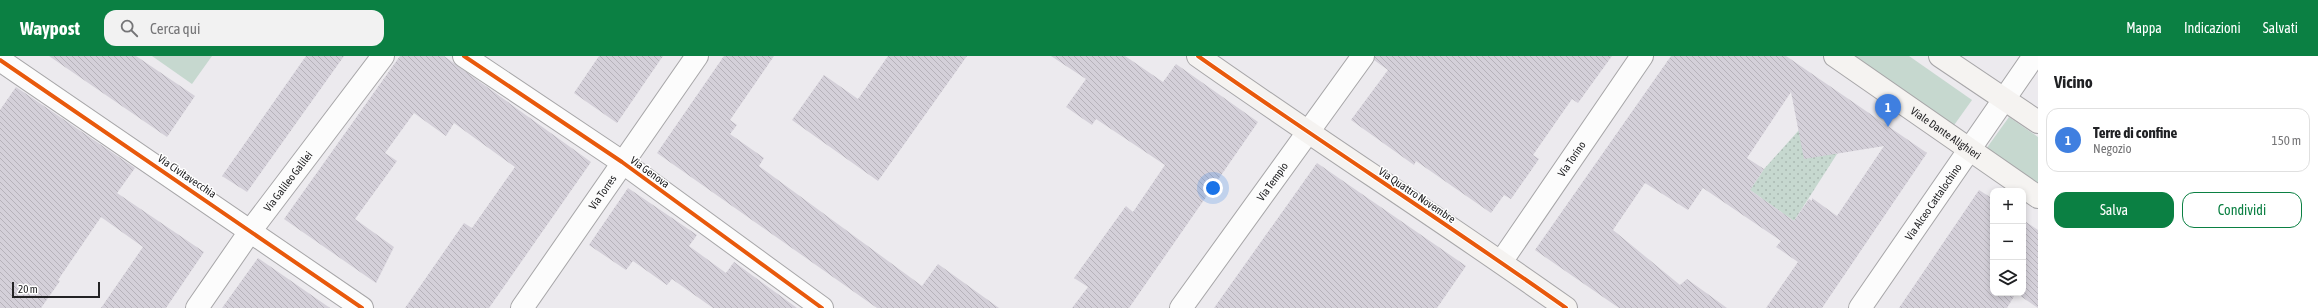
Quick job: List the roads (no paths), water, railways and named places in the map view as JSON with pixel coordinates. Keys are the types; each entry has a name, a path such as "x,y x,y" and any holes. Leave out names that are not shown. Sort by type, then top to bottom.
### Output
{"street":[{"name":"Via Galileo Galilei","path":"196,308 251,230 383,56"},
{"name":"Via Genova","path":"464,56 622,162 822,308"},
{"name":"Via Torres","path":"522,308 697,56"},
{"name":"Via Quattro Novembre","path":"1198,56 1308,134 1501,262 1566,308"},
{"name":"Via Tempio","path":"1181,308 1363,56"},
{"name":"Via Torino","path":"1501,262 1642,56"},
{"name":"Viale Dante Alighieri","path":"1835,56 2038,197"},
{"path":"1940,56 2038,122"},
{"name":"Via Alceo Cattalochino","path":"1860,308 1968,148 2034,56"},
{"name":"Via Civitavecchia","path":"6,65 251,230 362,308"}],"place":[{"name":"Terre di confine","path":"1888,127"}]}
